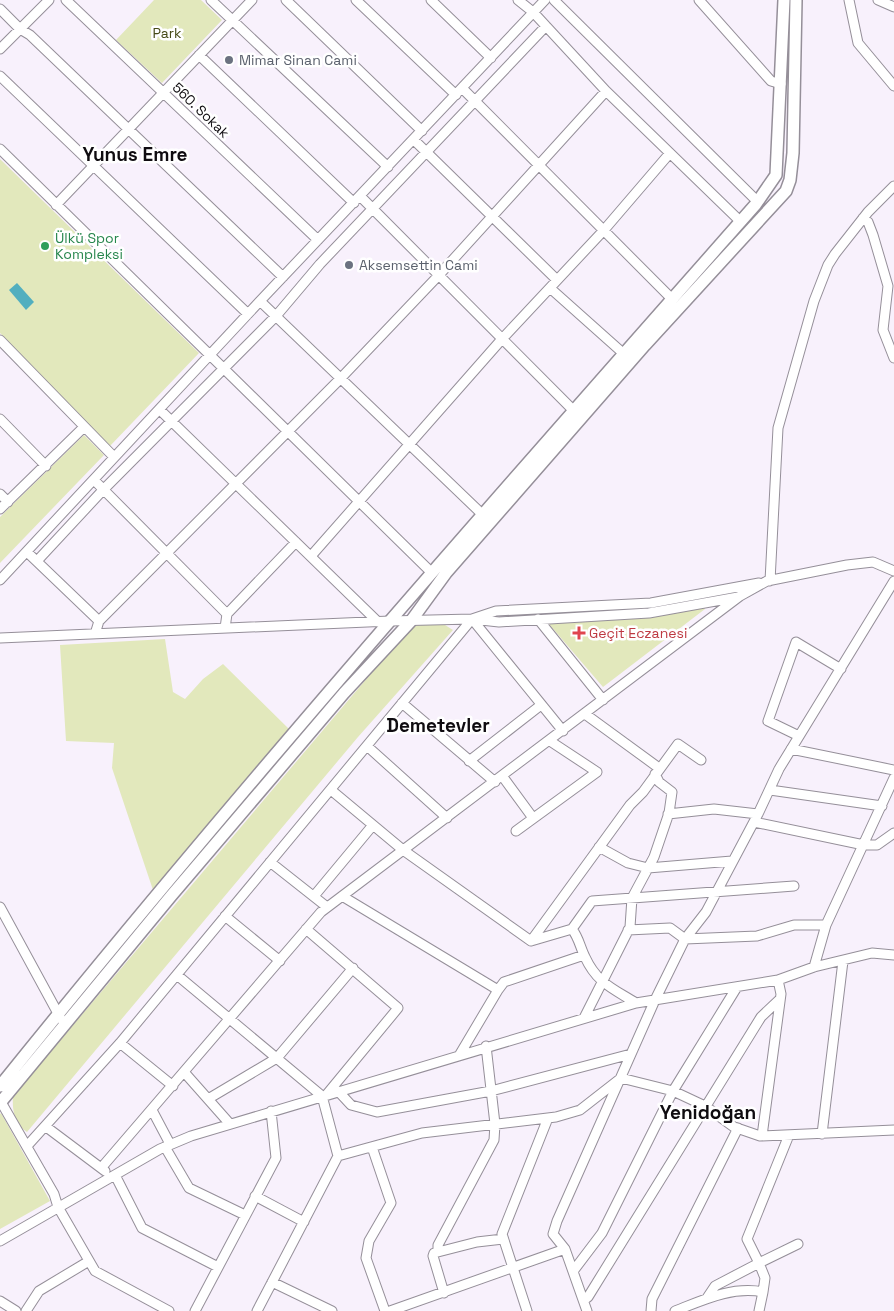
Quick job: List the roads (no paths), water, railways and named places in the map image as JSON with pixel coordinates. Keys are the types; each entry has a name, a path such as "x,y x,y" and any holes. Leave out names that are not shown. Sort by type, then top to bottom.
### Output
{"main road":[{"path":"0,1086 57,1015 390,621 758,202 776,175 784,0"},
{"path":"1,1102 344,693 411,621 446,573 645,346 786,191 790,180 793,153 796,0"}],"street":[{"path":"0,49 49,0"},
{"name":"560. Sokak","path":"66,0 318,240"},
{"path":"211,0 388,167"},
{"path":"56,205 252,0"},
{"path":"286,0 422,131"},
{"path":"356,0 460,92 474,100 672,299"},
{"path":"431,0 491,58"},
{"path":"518,0 533,12 606,91 741,222"},
{"path":"0,580 260,301 460,92 545,0"},
{"path":"554,0 758,202"},
{"path":"699,0 770,81 781,84"},
{"path":"849,0 858,43 894,86"},
{"path":"878,0 894,7"},
{"path":"0,9 129,128 283,277"},
{"path":"37,561 103,490 226,369 372,208 546,26"},
{"path":"199,55 357,199 372,208 574,411"},
{"path":"0,76 248,314"},
{"path":"95,634 99,621 340,379 439,275 606,91"},
{"path":"414,140 491,218 557,280"},
{"path":"0,149 432,573"},
{"path":"311,556 502,339 604,230 670,153"},
{"path":"768,581 778,428 821,282 835,254 863,218 894,186"},
{"path":"863,218 868,222 891,284 883,330 894,358"},
{"path":"307,252 320,264"},
{"path":"550,288 624,354"},
{"path":"260,301 483,515"},
{"path":"0,340 114,457"},
{"path":"160,410 378,622"},
{"path":"0,419 46,466"},
{"path":"0,509 46,466 84,426"},
{"path":"94,480 165,554 227,614"},
{"path":"0,494 8,502"},
{"path":"225,628 227,614 296,542"},
{"path":"27,552 99,621"},
{"path":"26,1146 120,1043 472,619 496,611 651,603 873,562 891,570 894,560"},
{"path":"102,1167 306,929 327,908 740,596 768,581"},
{"path":"586,1311 574,1270 565,1249 555,1238 554,1227 684,939 706,912 791,749 894,581"},
{"path":"0,638 390,621 472,619 499,622 648,613 740,596"},
{"path":"472,619 563,731"},
{"path":"538,619 603,700"},
{"path":"799,736 768,721 796,642 840,669"},
{"path":"402,703 469,760 499,779 533,818"},
{"path":"469,760 541,705"},
{"path":"584,1018 628,930 632,898 648,868 668,814 672,792 659,782 657,771 586,714"},
{"path":"516,831 597,772 550,741"},
{"path":"531,941 599,847 678,744 702,760"},
{"path":"366,746 447,818"},
{"path":"791,749 894,770"},
{"path":"814,967 826,925 894,778"},
{"path":"331,790 403,850 531,941"},
{"path":"770,790 882,806"},
{"path":"668,814 714,809 864,845 877,845 894,834"},
{"path":"314,896 373,825"},
{"path":"599,847 628,863 648,868 732,861"},
{"path":"270,862 327,908"},
{"path":"531,941 572,929 592,901 794,886"},
{"path":"342,896 498,990"},
{"path":"0,907 57,1015 66,1024"},
{"path":"225,916 280,960"},
{"path":"628,930 670,928 684,939 757,936 794,925 826,925"},
{"path":"306,929 398,1008 324,1095"},
{"path":"572,929 578,937 584,955 597,979 636,1003"},
{"path":"0,1241 167,1146 230,1124 338,1090 636,1003 778,980 814,967 872,953 894,955"},
{"path":"460,1054 504,982 584,955"},
{"path":"822,1134 843,961"},
{"path":"208,1100 276,1058 352,968"},
{"path":"177,975 276,1058 324,1095 338,1156 257,1311"},
{"path":"762,1136 780,999 778,980"},
{"path":"574,1270 602,1233 673,1091 737,987"},
{"path":"584,1300 588,1297 761,1017 780,999"},
{"path":"120,1043 172,1086"},
{"path":"444,1293 433,1256 438,1250 438,1245 494,1140 495,1124 486,1046"},
{"path":"338,1090 351,1105 377,1112 491,1091 631,1054"},
{"path":"184,1072 230,1124"},
{"path":"621,1078 673,1091 705,1106 738,1128 762,1136 894,1130"},
{"path":"338,1156 422,1133 548,1118 580,1110 621,1078"},
{"path":"1,1102 54,1194 58,1208 95,1271 169,1311"},
{"path":"152,1110 167,1146 189,1188 245,1215"},
{"path":"194,1311 276,1158 271,1111"},
{"path":"527,1311 503,1239 503,1227 548,1118"},
{"path":"45,1126 112,1176 142,1228 218,1267"},
{"path":"651,1311 652,1299 738,1128"},
{"path":"759,1311 765,1278 760,1263 747,1238 790,1135"},
{"path":"372,1147 390,1203 369,1241 366,1258 385,1311"},
{"path":"255,1196 304,1222"},
{"path":"438,1250 503,1239"},
{"path":"707,1298 714,1286 798,1244"},
{"path":"390,1311 565,1249"},
{"path":"26,1311 39,1291 89,1261"},
{"path":"272,1282 332,1311"},
{"path":"675,1311 707,1298 738,1290 749,1289 763,1292"},
{"path":"0,1301 16,1311"}],"water":[{"path":"17,283 34,302 26,310 9,290"}],"place":[{"name":"Mimar Sinan Cami","path":"229,60"},
{"name":"Ülkü Spor Kompleksi","path":"45,246"},
{"name":"Aksemsettin Cami","path":"349,265"},
{"name":"Geçit Eczanesi","path":"579,633"}],"district":[{"name":"Yunus Emre","path":"135,154"},
{"name":"Demetevler","path":"438,725"},
{"name":"Yenidoğan","path":"708,1112"}],"park label":[{"name":"Park","path":"167,33"}]}
